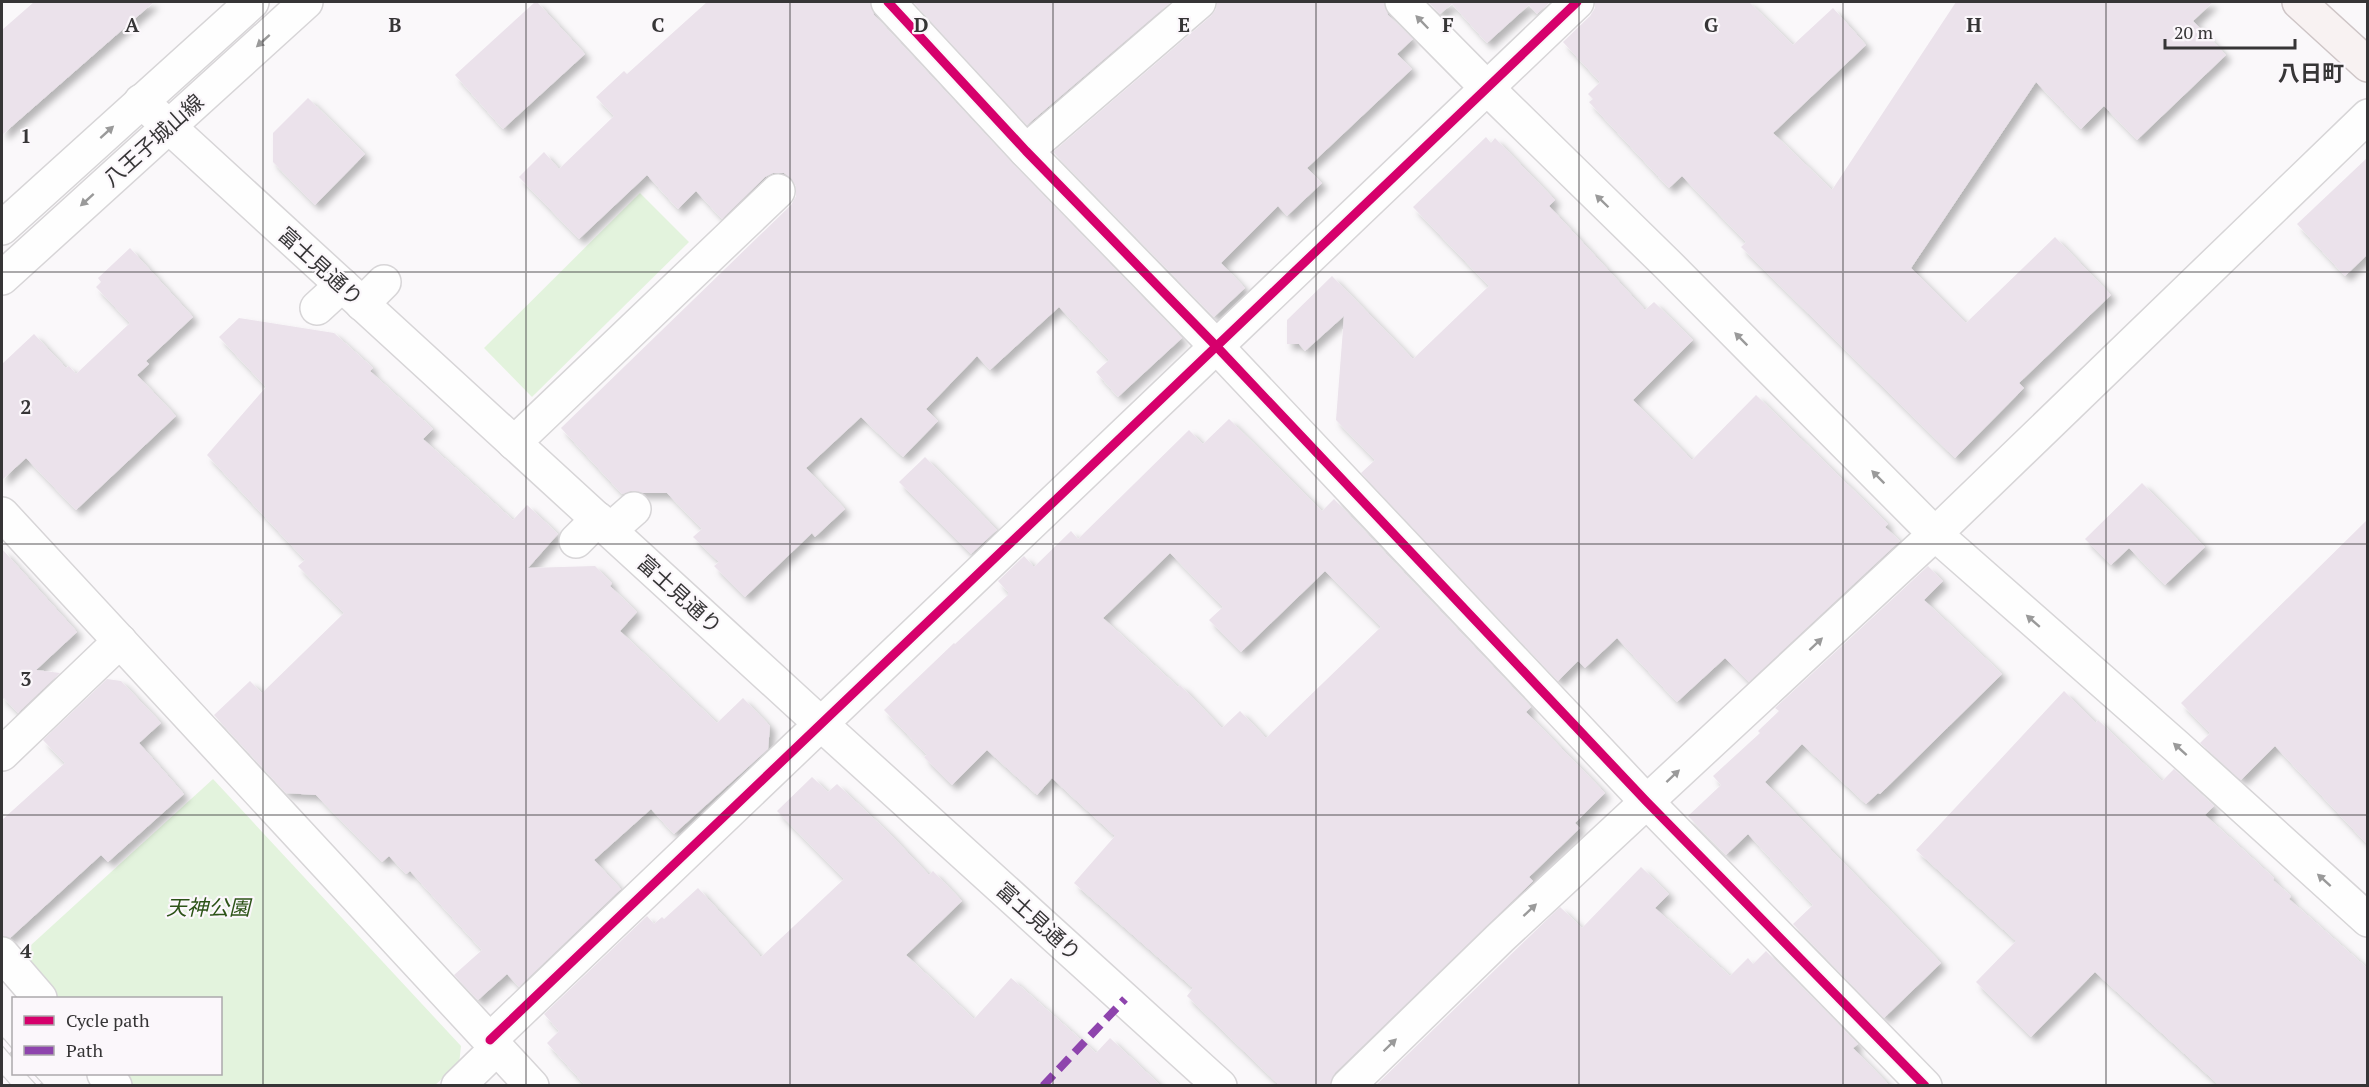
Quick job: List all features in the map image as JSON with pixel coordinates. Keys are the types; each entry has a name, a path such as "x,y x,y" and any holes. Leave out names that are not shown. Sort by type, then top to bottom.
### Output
{"highway":[{"path":"2299,2 2367,65"}],"street":[{"name":"八王子城山線","path":"2,228 252,2"},
{"path":"888,2 1026,151 1217,347 1646,801 1925,1086"},
{"path":"1026,151 1199,2"},
{"path":"1402,2 1935,534 2176,746 2367,920"},
{"path":"458,1086 494,1044 821,724 1577,2"},
{"name":"八王子城山線","path":"2,278 168,126 294,5"},
{"name":"富士見通り","path":"141,101 363,290 514,443 595,530 821,724 1220,1086"},
{"path":"1348,1086 1500,938 1935,534 2367,116"},
{"path":"514,443 778,191"},
{"path":"318,308 363,290"},
{"path":"595,530 634,508"},
{"path":"2,514 532,1086"},
{"path":"2,753 120,641"},
{"path":"2,954 38,997"}],"green space":[{"path":"640,193 689,242 532,397 484,348"},
{"name":"天神公園","path":"213,779 461,1046 459,1064 435,1085 131,1085 121,1075 222,1075 222,997 55,997 19,956"}],"building":[{"path":"34,2 154,2 2,135 2,30"},
{"path":"535,2 585,54 503,129 455,75"},
{"path":"707,2 870,2 874,15 1013,164 1182,338 1118,397 1096,372 1109,360 1059,307 990,370 977,356 926,409 938,421 903,457 861,417 806,468 845,509 815,537 812,533 745,597 714,566 719,562 693,537 702,529 667,493 631,491 622,494 561,428 791,205 796,196 796,186 792,179 784,173 773,173 765,177 722,219 696,191 678,209 647,175 579,239 519,177 544,152 559,169 614,116 596,97 624,71 627,74"},
{"path":"913,2 1171,2 1027,125"},
{"path":"1217,2 1384,2 1388,15 1413,39 1397,54 1412,69 1307,168 1322,183 1287,216 1278,206 1221,263 1245,288 1214,317 1053,152 1211,16 1216,9"},
{"path":"1428,2 1550,2 1537,14 1529,5 1487,43 1452,4 1440,14"},
{"path":"1595,2 1749,2 1793,45 1833,8 1866,45 1773,133 1832,190 1956,2 2213,2 2193,21 2226,55 2137,140 2104,106 2081,129 2036,82 1911,268 1966,323 2055,237 2111,295 2019,383 2024,388 1955,458 1741,247 1746,242 1682,176 1669,188 1589,102 1593,99 1588,94 1600,82 1563,42 1590,16 1595,8"},
{"path":"308,98 365,154 315,205 273,162 273,133"},
{"path":"1486,137 1491,143 1495,138 1555,200 1549,206 1645,310 1654,302 1693,340 1633,400 1692,460 1756,395 1888,524 1885,527 1900,541 1749,682 1725,658 1677,702 1617,638 1585,668 1578,661 1558,681 1361,473 1375,460 1336,420 1344,316 1305,351 1299,344 1287,344 1287,320 1332,276 1413,359 1489,286 1413,207"},
{"path":"2367,158 2367,255 2345,276 2297,224"},
{"path":"130,248 193,317 146,361 149,364 137,375 176,416 76,510 26,458 2,480 2,364 34,334 66,368 69,366 76,374 130,323 96,287 101,282 98,278"},
{"path":"239,318 334,333 373,368 370,371 433,429 423,439 513,520 527,505 558,534 528,568 595,566 612,583 610,586 637,612 620,631 717,723 743,698 770,726 768,749 674,834 651,809 594,860 621,889 519,987 507,974 478,1000 454,975 482,950 410,871 406,874 389,856 382,862 316,795 286,793 214,715 250,681 262,693 344,613 298,566 305,560 207,455 266,387 219,337"},
{"path":"1229,419 1322,511 1334,499 1531,707 1526,712 1605,793 1575,823 1580,828 1529,877 1533,881 1335,1073 1330,1086 1280,1086 1187,996 1193,988 1074,883 1115,836 1052,778 1037,795 987,750 952,785 924,757 927,755 884,710 1008,595 998,581 1024,556 1034,567 1071,531 1078,539 1189,430 1203,444","holes":["1170,553 1223,607 1209,620 1241,652 1325,571 1381,627 1266,738 1240,711 1222,728 1180,685 1178,687 1103,618"]},
{"path":"925,457 997,530 971,554 899,482"},
{"path":"2142,483 2205,547 2165,585 2129,548 2111,565 2085,539"},
{"path":"2367,520 2367,844 2275,746 2241,780 2200,743 2210,733 2181,703"},
{"path":"2,549 77,632 36,670 60,673 18,713 4,698 2,701"},
{"path":"1928,566 1943,581 1924,600 2002,674 1880,794 1878,793 1866,804 1802,744 1765,782 1941,963 1884,1018 1793,924 1813,905 1748,834 1726,855 1688,816 1721,785 1713,776 1760,733 1758,731 1779,711 1775,708"},
{"path":"107,679 121,681 161,723 139,743 184,794 108,862 101,855 10,938 2,936 2,820 65,763 43,740"},
{"path":"2064,691 2096,723 2098,720 2162,781 2174,769 2214,806 2205,815 2274,878 2273,880 2291,896 2289,899 2367,968 2367,1086 2220,1086 2095,972 2031,1037 1976,982 2016,941 1916,850"},
{"path":"812,777 828,792 837,784 929,875 933,871 962,901 906,955 974,1019 1011,978 1096,1053 1110,1038 1161,1086 586,1086 547,1043 559,1031 544,1014 647,916 654,924 662,917 664,919 698,888 761,957 844,879 777,811"},
{"path":"1641,867 1669,894 1655,908 1730,976 1748,958 1753,964 1766,951 1858,1044 1853,1048 1890,1086 1375,1086 1560,907 1582,928"}],"railway":[{"path":"2,1041 12,1053"},
{"path":"31,1075 41,1086"},
{"path":"2,1079 8,1086"}],"marked path":[{"path":"1043,1086 1125,999"}],"cycle path":[{"path":"888,2 1026,151 1217,347 1646,801 1925,1086"},
{"path":"490,1040 1577,2"}],"district":[{"name":"八日町","path":"2311,72"}]}
